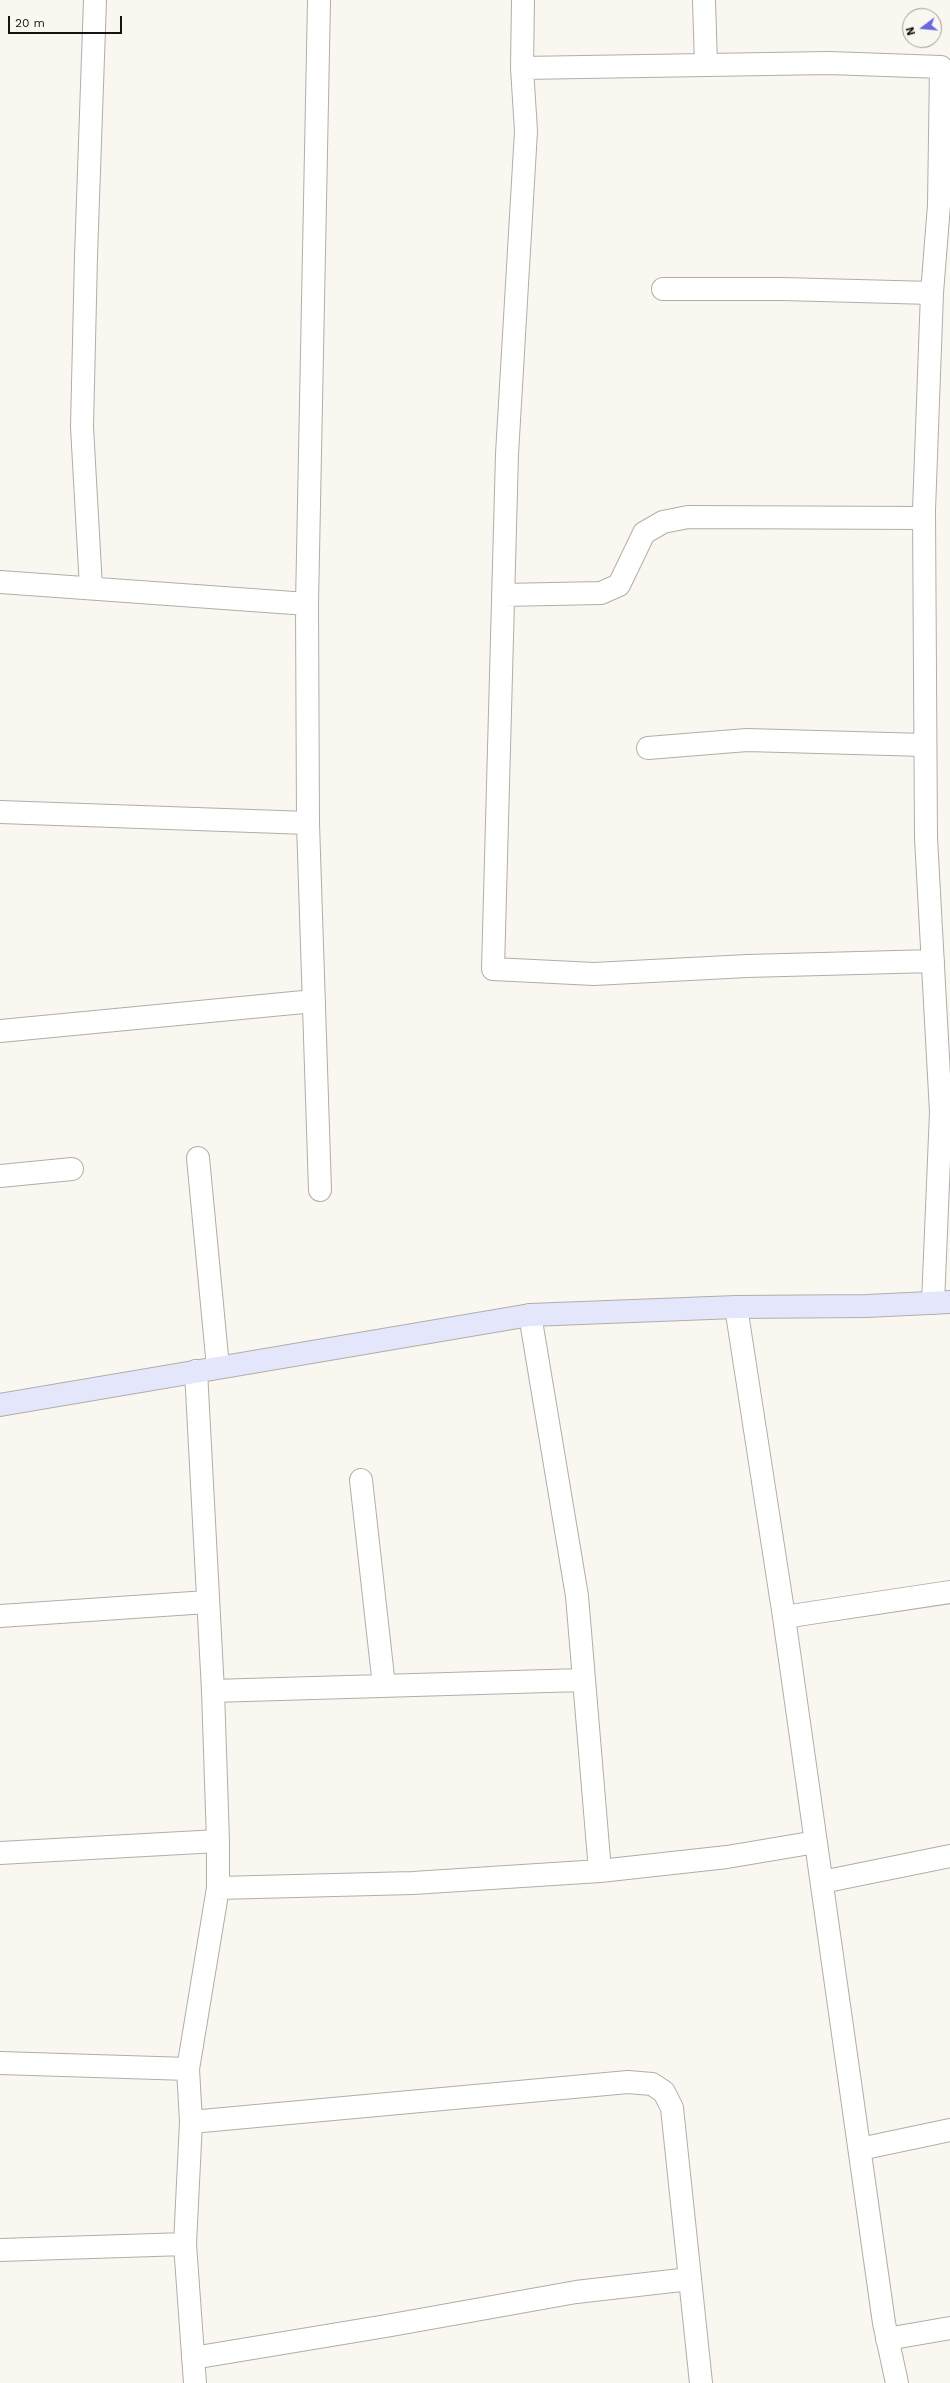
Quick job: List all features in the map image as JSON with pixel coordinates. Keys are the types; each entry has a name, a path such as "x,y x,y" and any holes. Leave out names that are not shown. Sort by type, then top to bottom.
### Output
{"street":[{"path":"91,588 82,427 95,0"},
{"path":"320,0 307,604 308,823 320,1190"},
{"path":"523,0 522,68 526,131 507,454 493,969 594,974 747,966 933,961"},
{"path":"704,0 706,64"},
{"path":"0,1405 196,1370 530,1315 736,1307 867,1306 942,1303 941,1112 926,838 924,518 932,293 939,205 941,67 829,63 522,68"},
{"path":"663,288 782,289 932,293"},
{"path":"503,595 601,593 619,585 644,533 663,522 688,517 924,518"},
{"path":"0,582 307,604"},
{"path":"648,748 748,740 925,745"},
{"path":"0,812 308,823"},
{"path":"0,1031 314,1001"},
{"path":"198,1158 218,1367"},
{"path":"0,1176 72,1169"},
{"path":"736,1307 784,1617 887,2339 897,2383"},
{"path":"530,1315 576,1596 582,1680 600,1871"},
{"path":"195,2383 185,2244 191,2122 188,2069 218,1888 213,1691 207,1602 196,1370"},
{"path":"361,1480 384,1686"},
{"path":"784,1617 950,1592"},
{"path":"0,1616 207,1602"},
{"path":"213,1691 582,1680"},
{"path":"0,1853 218,1841"},
{"path":"218,1888 413,1883 600,1871 727,1857 816,1842"},
{"path":"822,1882 950,1856"},
{"path":"0,2063 188,2069"},
{"path":"191,2122 628,2082 652,2084 664,2092 672,2108 701,2383"},
{"path":"860,2149 950,2130"},
{"path":"0,2250 185,2244"},
{"path":"193,2358 386,2326 576,2292 690,2279"},
{"path":"887,2339 950,2328"}]}
